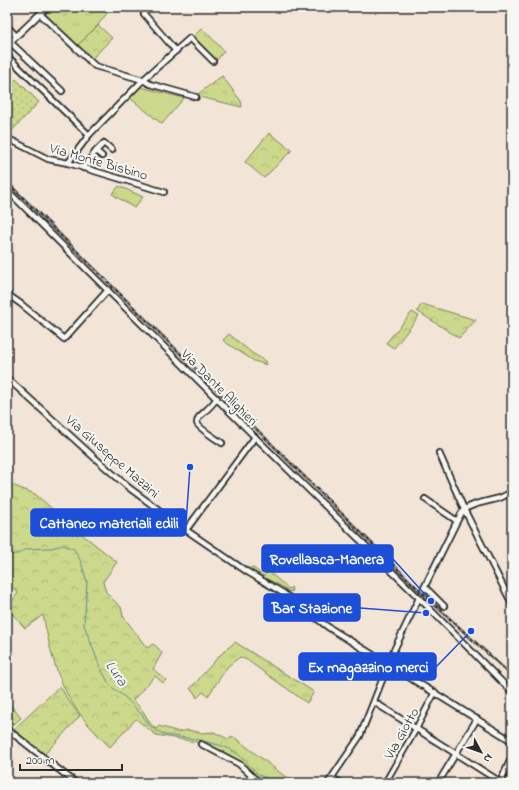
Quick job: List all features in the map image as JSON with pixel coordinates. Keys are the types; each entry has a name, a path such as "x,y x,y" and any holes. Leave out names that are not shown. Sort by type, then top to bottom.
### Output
{"street":[{"path":"48,7 8,44 62,91"},
{"path":"40,14 95,66 196,97"},
{"path":"144,14 176,51"},
{"path":"7,26 16,36"},
{"path":"68,163 89,136 143,80 190,38 213,61"},
{"path":"7,56 89,136"},
{"name":"Via Monte Bisbino","path":"7,138 48,159 68,163 164,192"},
{"path":"83,168 104,143 112,150"},
{"path":"96,151 102,156"},
{"name":"Via Dante Alighieri","path":"7,190 512,692"},
{"path":"7,294 64,339 108,290"},
{"name":"Via Giuseppe Mazzini","path":"7,378 128,487 186,530 245,570 283,593 328,627 512,741"},
{"path":"217,398 199,417 197,424 200,428 222,443"},
{"path":"186,530 255,437"},
{"path":"439,453 464,509 512,604"},
{"path":"444,606 424,588 464,509 476,504 500,498 512,492"},
{"path":"425,499 457,521"},
{"path":"328,783 360,736 394,650 419,598"},
{"name":"Via Giotto","path":"385,783 435,692"},
{"path":"374,702 501,783 512,756"},
{"path":"438,783 477,719"},
{"path":"7,729 76,783"},
{"path":"201,744 239,764 255,779 262,783"},
{"path":"332,778 341,783"}],"green space":[{"path":"53,7 101,7 107,13 98,25 77,46 44,15"},
{"path":"98,25 112,38 91,60 77,46"},
{"path":"202,28 224,51 216,61 192,38"},
{"path":"222,76 241,101 242,107 199,97 198,94"},
{"path":"16,79 39,102 7,135 7,88"},
{"path":"140,87 184,98 162,124 130,98"},
{"path":"269,133 292,150 264,178 245,162"},
{"path":"119,186 143,197 134,208 112,194"},
{"path":"422,304 476,320 459,338 417,311"},
{"path":"412,312 419,316 394,348 386,343"},
{"path":"229,334 252,353 265,361 267,365 254,361 225,342 223,340"},
{"path":"7,483 35,494 117,562 103,582 106,592 121,607 123,616 147,648 153,644 162,653 153,669 166,680 163,683 155,676 133,700 143,711 150,723 156,729 159,726 179,732 188,730 202,733 214,732 228,739 234,737 287,778 289,777 298,783 269,783 256,776 242,762 222,751 209,745 156,735 136,719 110,747 96,733 83,718 66,692 53,658 43,615 25,628 7,608 18,593 7,581"},
{"path":"252,567 264,576 268,571 289,589 291,587 291,592 253,572 250,570"},
{"path":"235,642 314,692 307,703 247,660 240,657 228,666 208,696 203,692 197,698 194,692 190,689 220,655"},
{"path":"60,686 80,716 44,755 13,730"},
{"path":"7,701 21,718 13,725 7,718"}],"waterway":[{"name":"Lura","path":"7,555 17,554 27,549 51,548 63,545 74,549 81,562 87,582 84,625 100,667 109,684 126,698 151,727 165,735 194,739 230,749 239,755 259,775 277,783"}],"railway":[{"path":"7,182 423,594 512,676"}],"place":[{"name":"Cattaneo materiali edili","path":"190,467"},
{"name":"Rovellasca-Manera","path":"431,601"},
{"name":"Bar Stazione","path":"426,613"},
{"name":"Ex magazzino merci","path":"471,631"}]}
